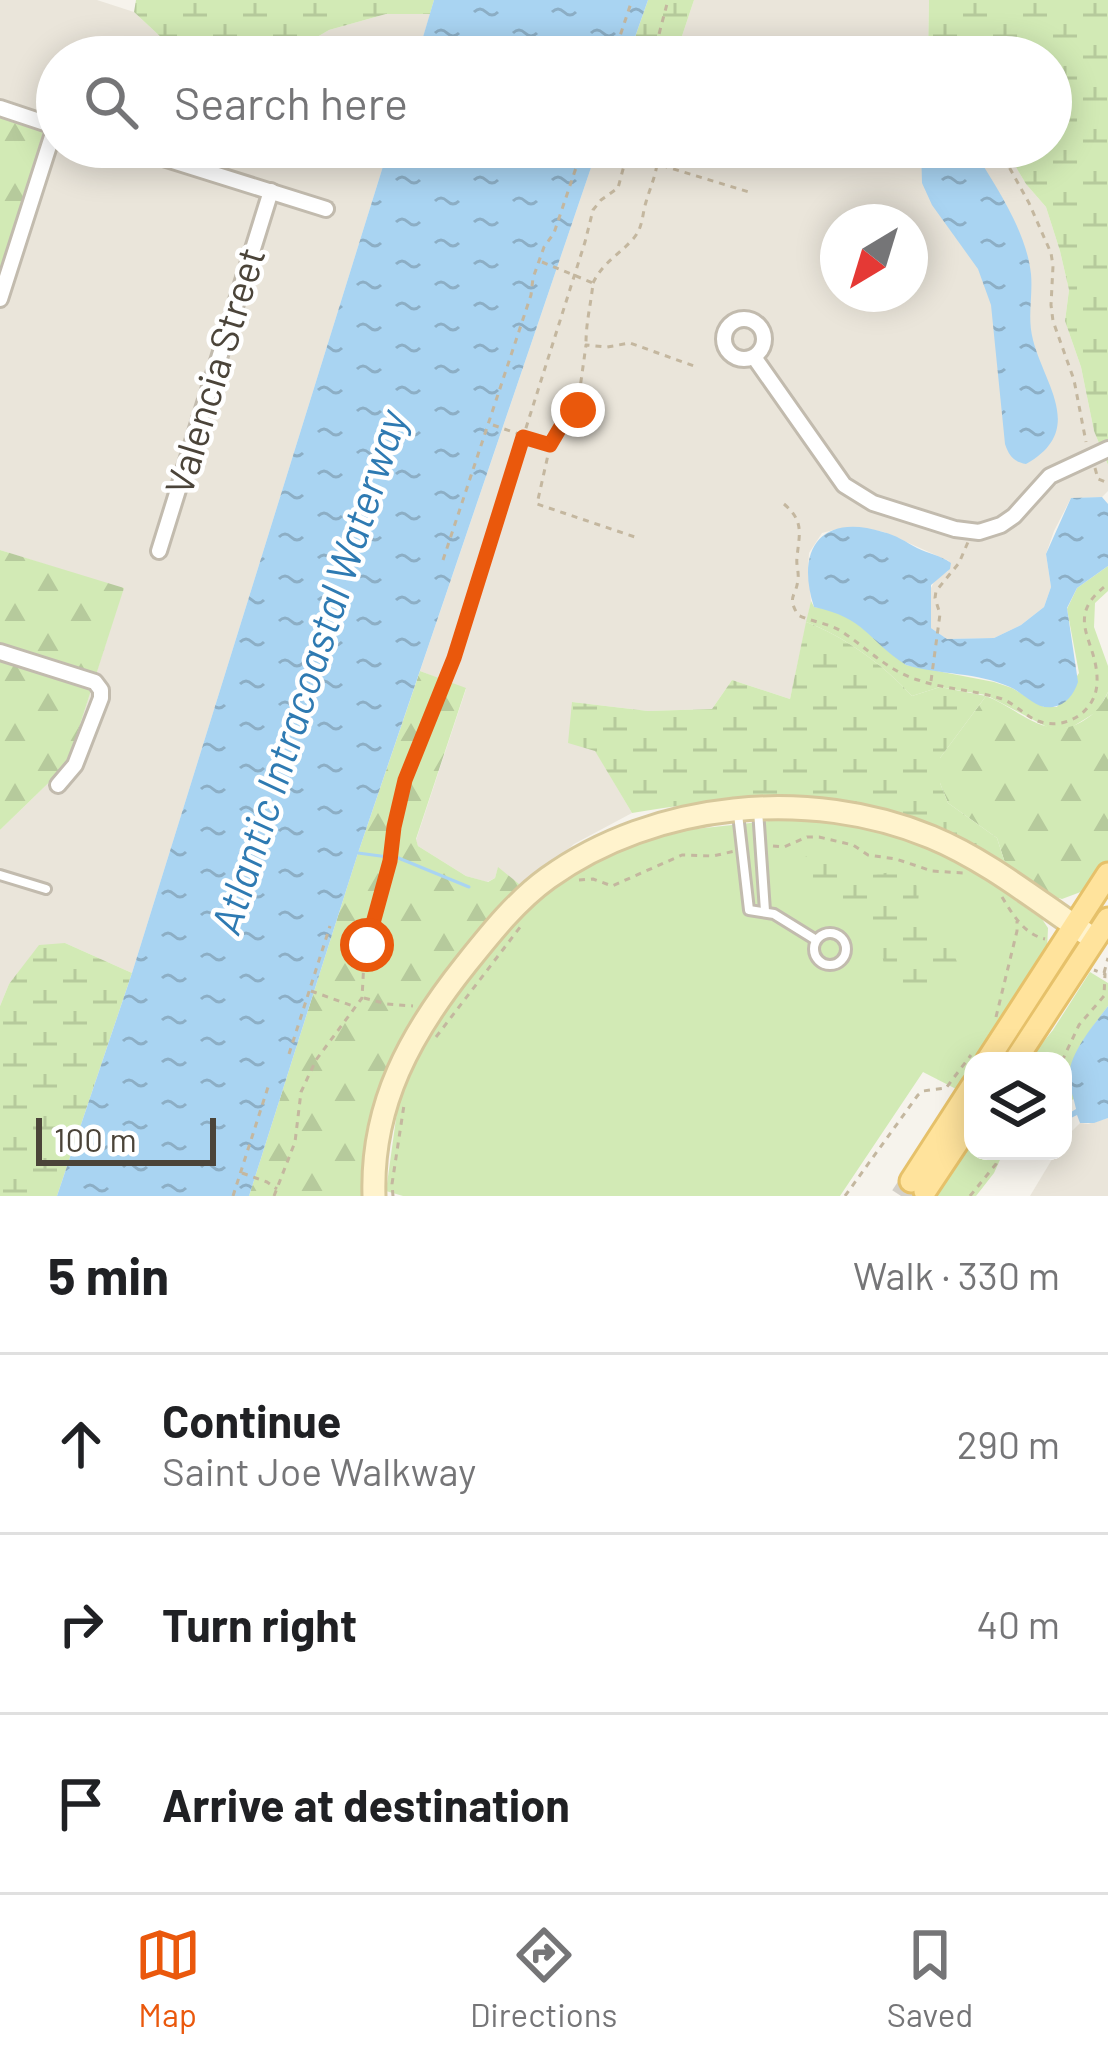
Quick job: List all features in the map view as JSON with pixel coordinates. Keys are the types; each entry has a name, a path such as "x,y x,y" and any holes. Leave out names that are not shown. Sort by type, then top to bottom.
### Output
{"main road":[{"path":"984,1052 1108,874"},
{"path":"1021,1052 1079,961 1101,943 1108,919"},
{"path":"918,1186 964,1123"}],"street":[{"path":"0,108 36,120"},
{"path":"0,298 43,168"},
{"path":"197,168 326,209"},
{"name":"Valencia Street","path":"159,551 272,191"},
{"path":"754,357 844,485 873,503 971,532 1001,525 1050,476 1108,449"},
{"path":"0,652 95,682 101,690 75,765 58,785"},
{"path":"378,1193 380,1136 392,1085 404,1054 433,1006 481,945 545,880 637,830 748,810 831,811 888,822 964,853 1101,943"}],"lane":[{"path":"748,810 760,844 765,910"},
{"path":"748,810 743,848 749,910 765,910 816,940"},
{"path":"0,875 46,890"},
{"path":"824,934 840,936 847,952 836,965 828,966 815,956 816,940 824,934"}],"path":[{"path":"620,36 632,0"},
{"path":"659,36 668,0"},
{"path":"443,560 532,295 533,278 576,168"},
{"path":"274,1196 295,1142 301,1092 316,1060 362,998 364,961 405,780 454,658 593,210 618,188 623,168"},
{"path":"638,538 537,504 550,445 578,410 593,283 599,269 634,238 643,223 657,168"},
{"path":"670,168 752,193"},
{"path":"1010,168 1051,254 1053,321 1074,380 1098,479 1108,483"},
{"path":"542,262 593,283"},
{"path":"586,345 630,343 694,366"},
{"path":"493,425 550,445"},
{"path":"784,504 794,513 801,531 798,584 791,603 798,615 834,627 890,667 931,683 1000,698 1046,724 1079,716 1091,704 1097,673 1084,625 1085,609 1090,598 1108,584"},
{"path":"931,683 940,620 936,591 959,563 971,532"},
{"path":"413,758 420,763"},
{"path":"760,844 784,847 807,837 819,838 932,871 971,874"},
{"path":"567,885 593,879 612,886 682,855 713,856 743,848"},
{"path":"994,889 1017,920 1060,948"},
{"path":"992,1026 1017,920"},
{"path":"431,1042 523,924"},
{"path":"289,1054 330,926"},
{"path":"1066,1052 1079,1025 1104,996 1108,958"},
{"path":"1079,961 1105,974"},
{"path":"309,991 356,1007"},
{"path":"362,998 460,1008"},
{"path":"845,1196 918,1095 946,1088 964,1072"},
{"path":"233,1196 269,1084"},
{"path":"378,1193 392,1184 406,1097"},
{"path":"970,1196 997,1160"},
{"path":"240,1173 277,1189"}],"shaded area":[{"path":"0,0 97,0 134,12 160,36 36,36 36,168 382,168 132,973 65,943 9,984 0,1006 0,830 67,765 123,589 0,550"},
{"path":"694,0 929,0 928,36 682,36"},
{"path":"386,14 430,14 423,36 319,36"},
{"path":"591,168 1016,168 1046,207 1060,251 1069,290 1065,321 1081,367 1094,431 1108,465 1108,491 1102,497 1071,498 1054,531 1046,554 1051,587 1044,607 994,638 947,639 931,628 930,590 948,571 949,561 884,532 856,527 822,533 809,553 811,601 790,699 732,680 712,709 648,711 572,702 632,813 574,844 524,888 498,868 495,878 487,882 466,876 418,846 416,840 466,689 420,671"},
{"path":"1108,1118 1108,1196 1030,1196 1052,1160 1072,1160 1072,1131 1080,1123"}],"green space":[{"path":"136,0 434,0 430,14 386,14 319,36 160,36 134,12"},
{"path":"648,0 694,0 682,36 635,36"},
{"path":"929,0 1108,0 1108,465 1094,431 1081,367 1065,321 1069,290 1060,251 1046,207 1016,168 1072,168 1072,36 928,36"},
{"path":"0,112 36,122 36,156 0,282"},
{"path":"0,550 124,588 67,765 0,830"},
{"path":"1108,566 1108,591 1095,603 1094,627 1108,666 1108,692 1098,711 1072,727 1047,727 986,695 940,687 912,696 863,653 806,622 811,601 814,607 851,618 906,665 994,682 1044,707 1057,707 1079,673 1067,609 1077,588"},
{"path":"806,622 863,653 912,696 940,687 986,696 940,758 940,783 948,803 997,838 1007,869 904,819 827,801 728,801 632,813 595,751 568,743 572,702 648,711 712,709 732,680 790,699"},
{"path":"420,671 466,688 416,839 418,846 466,876 488,882 495,878 498,867 524,888 418,1018 365,1196 249,1196 358,853"},
{"path":"1108,692 1108,863 1086,890 1062,899 1007,869 997,838 948,803 940,783 940,758 986,696 1057,728 1088,718"},
{"path":"796,818 909,837 954,858 1042,919 1048,928 1047,950 982,1052 964,1052 964,1080 958,1090 923,1072 840,1196 403,1196 386,1191 400,1090 428,1026 520,914 568,876 615,851 668,832"},
{"path":"812,854 857,873 903,875 919,888 917,925 954,954 961,973 952,984 939,981 917,989 891,978 870,929 819,898 799,879 800,859"},
{"path":"65,943 132,973 57,1196 0,1196 0,1006 9,984 39,945"},
{"path":"1090,972 1108,983 1108,1006 1072,1066 1072,1052 1035,1052"},
{"path":"964,1147 964,1160 1000,1160 976,1196 933,1196"}],"water":[{"path":"434,0 648,0 635,36 423,36"},
{"name":"Atlantic Intracoastal Waterway","path":"382,168 591,168 358,853 249,1196 57,1196 132,973"},
{"path":"922,168 984,168 1023,241 1031,274 1031,332 1058,422 1044,451 1026,464 1012,458 1005,444 991,305 978,269 932,205 922,183"},
{"path":"1102,497 1108,504 1108,566 1077,588 1067,608 1078,682 1058,706 1041,706 1010,687 985,679 906,665 845,617 814,607 808,568 818,540 844,527 862,527 892,535 951,563 931,585 931,628 947,639 994,638 1044,607 1051,587 1046,554 1071,498"},
{"path":"1108,1006 1108,1118 1094,1123 1080,1123 1077,1115 1072,1118 1076,1109 1072,1063"}],"waterway":[{"path":"358,853 388,857"},
{"path":"396,857 469,887"}],"tunnel":[{"path":"901,1196 911,1181"}],"route":[{"path":"367,945 405,780 454,658 523,437 550,445 578,410"}]}
